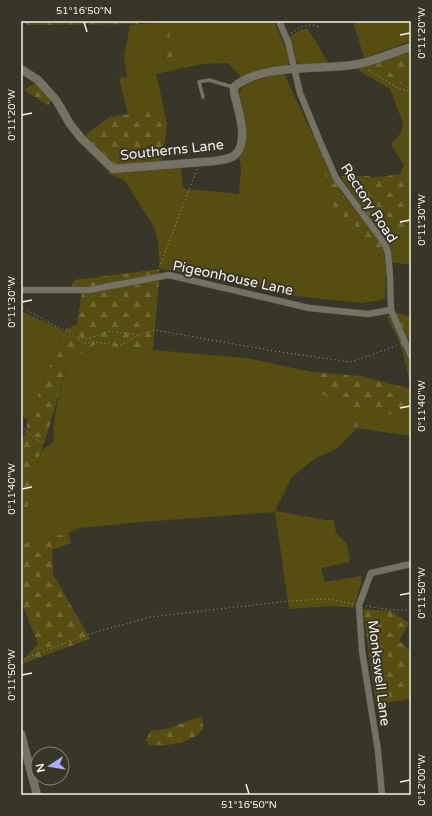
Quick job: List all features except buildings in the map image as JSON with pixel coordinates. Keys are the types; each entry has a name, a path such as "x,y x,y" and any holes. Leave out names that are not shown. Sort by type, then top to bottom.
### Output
{"street":[{"name":"Rectory Road","path":"279,21 286,36 293,58 299,89 336,178 386,244 388,253 391,310 411,356"},
{"path":"234,87 240,82 261,74 294,69 360,64 411,47"},
{"name":"Southerns Lane","path":"21,69 43,85 56,100 70,124 81,138 113,169 200,162 230,158 236,154 242,145 242,136 234,87"},
{"name":"Pigeonhouse Lane","path":"21,290 89,290 169,275 309,308 368,314 391,310"},
{"name":"Monkswell Lane","path":"382,795 378,751 362,651 359,605 371,573 411,564"},
{"path":"21,734 37,795"}],"lane":[{"path":"203,97 199,82 209,80 234,87"}],"path":[{"path":"286,36 301,26 312,24 319,27"},
{"path":"360,64 398,89 411,91"},
{"path":"156,277 200,162"},
{"path":"21,305 23,308 59,328 68,330 84,344 93,342 121,345 138,335 155,330 274,352 351,362 406,343"},
{"path":"77,338 90,338 110,331 138,335"},
{"path":"21,426 33,438 46,442"},
{"path":"21,661 89,634 150,616 289,601 328,599 391,610 411,610"}],"green space":[{"path":"23,21 139,21 139,24 28,25"},
{"path":"169,21 171,45 179,51 176,64 179,69 162,73 165,63 162,22"},
{"path":"176,21 274,21 286,49 289,63 286,66 265,68 242,78 228,63 202,64 179,69 176,64 179,51 171,45 169,23"},
{"path":"353,21 411,21 411,41 364,58"},
{"path":"162,22 165,63 162,73 156,74 164,109 128,115 119,78 127,77 124,57 130,25"},
{"path":"302,29 308,29 329,64 301,66 297,62 289,39 290,36"},
{"path":"411,50 411,79 401,84 368,65"},
{"path":"368,65 401,84 411,79 411,155 409,156 402,147 393,148 391,144 401,133 403,123 390,89 358,70"},
{"path":"283,72 316,141 335,210 353,221 362,237 377,250 386,270 385,299 362,303 295,296 238,280 160,269 158,242 154,227 125,181 107,173 181,168 183,187 187,189 239,194 241,170 239,154 238,94 244,84"},
{"path":"37,82 52,99 48,105 24,90"},
{"path":"164,109 167,124 162,161 114,166 83,137 109,117"},
{"path":"316,141 340,191 383,245 386,270 377,250 362,237 353,222 335,211"},
{"path":"402,147 409,155 411,155 411,164 405,166 393,148"},
{"path":"411,164 411,225 410,202 400,174 404,165"},
{"path":"400,174 409,202 411,217 408,230 400,231 398,228 384,229 384,233 390,240 394,251 392,255 389,244 341,176 369,176 372,178"},
{"path":"411,225 411,265 392,262 392,255 394,251 390,240 384,233 384,229"},
{"path":"160,269 153,350 94,345 68,363 49,428 32,478 22,544 68,533 71,543 52,550 53,574 90,639 21,664 21,662 38,644 21,601 21,441 25,435 28,420 64,331 77,324 82,292 72,286 74,280"},
{"path":"21,311 64,331 28,420 21,415"},
{"path":"397,313 411,317 411,333 408,338 411,344 411,387 401,345 387,317"},
{"path":"94,345 246,358 313,372 320,393 349,408 349,436 338,448 314,459 292,477 275,511 326,520 334,520 336,533 347,544 350,562 321,568 325,582 361,576 361,584 354,608 333,606 289,609 275,512 80,528 68,533 22,544 32,478 42,450 54,441 53,428 58,400 68,363"},
{"path":"313,372 360,376 411,389 411,418 359,410 357,428 349,436 348,408 320,393"},
{"path":"359,409 411,418 411,436 357,428"},
{"path":"363,609 391,611 409,623 399,641 411,651 411,699 376,704"},
{"path":"202,716 203,729 189,740 172,744 148,745 146,739 151,731 166,729"}]}
